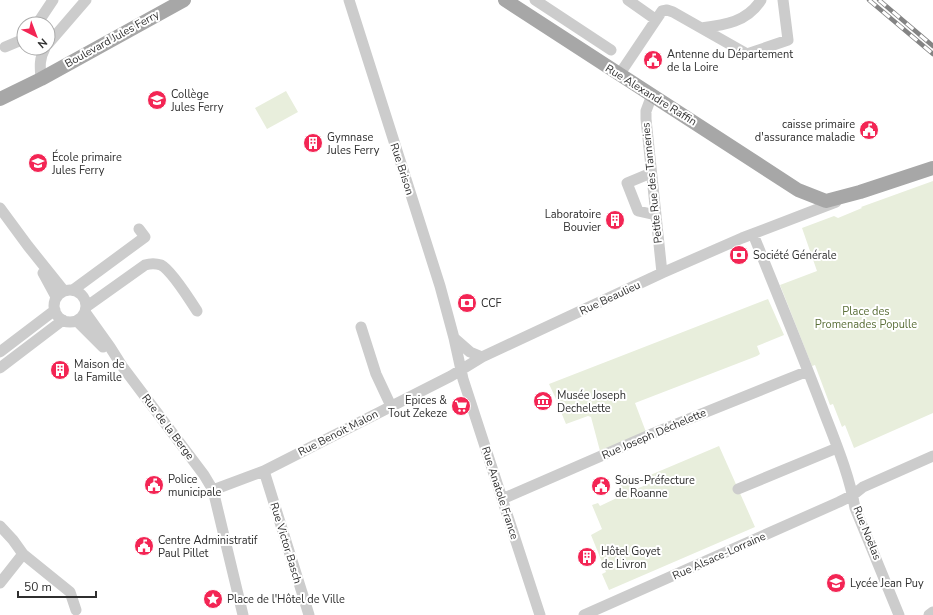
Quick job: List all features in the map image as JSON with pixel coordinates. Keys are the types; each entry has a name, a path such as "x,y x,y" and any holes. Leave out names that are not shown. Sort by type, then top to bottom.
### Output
{"main road":[{"name":"Boulevard Jules Ferry","path":"0,99 41,79 184,0"},
{"name":"Rue Alexandre Raffin","path":"505,0 798,190 826,200 860,192"},
{"name":"Boulevard Jules Ferry","path":"0,110 41,79"},
{"path":"860,192 933,168"}],"street":[{"path":"42,16 53,0"},
{"path":"56,35 86,0"},
{"name":"Rue Brison","path":"349,0 440,286 454,338 460,370"},
{"path":"535,0 611,50"},
{"path":"628,0 656,19"},
{"path":"701,28 728,24 737,21 752,12 761,0"},
{"path":"619,75 662,11 669,10 747,54 788,40 783,0"},
{"path":"5,47 16,42"},
{"path":"40,56 39,62 41,79"},
{"name":"Petite Rue des Tanneries","path":"652,95 646,111 646,119 662,273"},
{"path":"651,173 627,184 638,211 656,215"},
{"path":"798,190 808,200 808,207 805,214"},
{"name":"Rue Beaulieu","path":"460,370 482,357 662,273 758,232 860,192"},
{"name":"Rue de la Berge","path":"0,208 28,246 73,293 86,302 86,310 122,366 204,475 213,490 243,615"},
{"path":"139,229 144,236 73,293 55,301 54,310 58,316 63,320 72,322 77,321 86,310 150,263 156,263 170,273 197,311"},
{"path":"758,232 853,495 863,487 933,456"},
{"path":"14,358 3,350 54,310"},
{"path":"0,367 63,320"},
{"name":"Rue de la Berge","path":"77,321 122,366"},
{"path":"361,327 376,374 391,406"},
{"path":"454,338 470,352 482,357"},
{"name":"Rue Benoit Malon","path":"213,490 264,471 460,370"},
{"name":"Rue Anatole France","path":"460,370 540,615"},
{"name":"Rue Joseph Déchelette","path":"502,499 654,433 808,372"},
{"path":"738,489 837,448"},
{"name":"Rue Victor Basch","path":"264,471 309,615"},
{"name":"Rue Alsace-Lorraine","path":"584,615 695,567 853,495"},
{"name":"Rue Noëlas","path":"853,495 855,508 899,615"},
{"path":"0,526 14,540 23,554 70,592 76,610"},
{"path":"0,583 23,554"},
{"path":"929,615 933,612"}],"green space":[{"path":"286,91 298,112 267,129 255,108"},
{"name":"Place des Promenades Populle","path":"933,181 933,413 854,448 845,425 842,427 833,404 830,405 815,365 812,366 780,285 817,271 802,228 834,216 838,218 862,208 861,207"},
{"path":"768,299 784,335 757,346 760,354 757,356 635,403 646,432 600,451 591,417 588,416 566,424 561,412 563,408 560,402 557,401 549,384"},
{"path":"719,446 755,527 609,590 602,574 606,572 591,535 602,529 592,505 598,503 600,506 623,495 616,480 622,480 629,475 636,489 651,483 648,476"}],"railway":[{"path":"869,0 933,54"},
{"path":"879,0 933,46"}],"place":[{"name":"Antenne du Département de la Loire","path":"653,60"},
{"name":"Collège Jules Ferry","path":"157,100"},
{"name":"caisse primaire d'assurance maladie","path":"869,130"},
{"name":"Gymnase Jules Ferry","path":"313,143"},
{"name":"École primaire Jules Ferry","path":"38,163"},
{"name":"Laboratoire Bouvier","path":"615,220"},
{"name":"Société Générale","path":"739,255"},
{"name":"CCF","path":"467,303"},
{"name":"Maison de la Famille","path":"60,370"},
{"name":"Musée Joseph Dechelette","path":"543,401"},
{"name":"Epices & Tout Zekeze","path":"461,406"},
{"name":"Police municipale","path":"154,485"},
{"name":"Sous-Préfecture de Roanne","path":"601,486"},
{"name":"Centre Administratif Paul Pillet","path":"144,546"},
{"name":"Hôtel Goyet de Livron","path":"587,557"},
{"name":"Lycée Jean Puy","path":"836,583"},
{"name":"Place de l'Hôtel de Ville","path":"213,599"}]}
